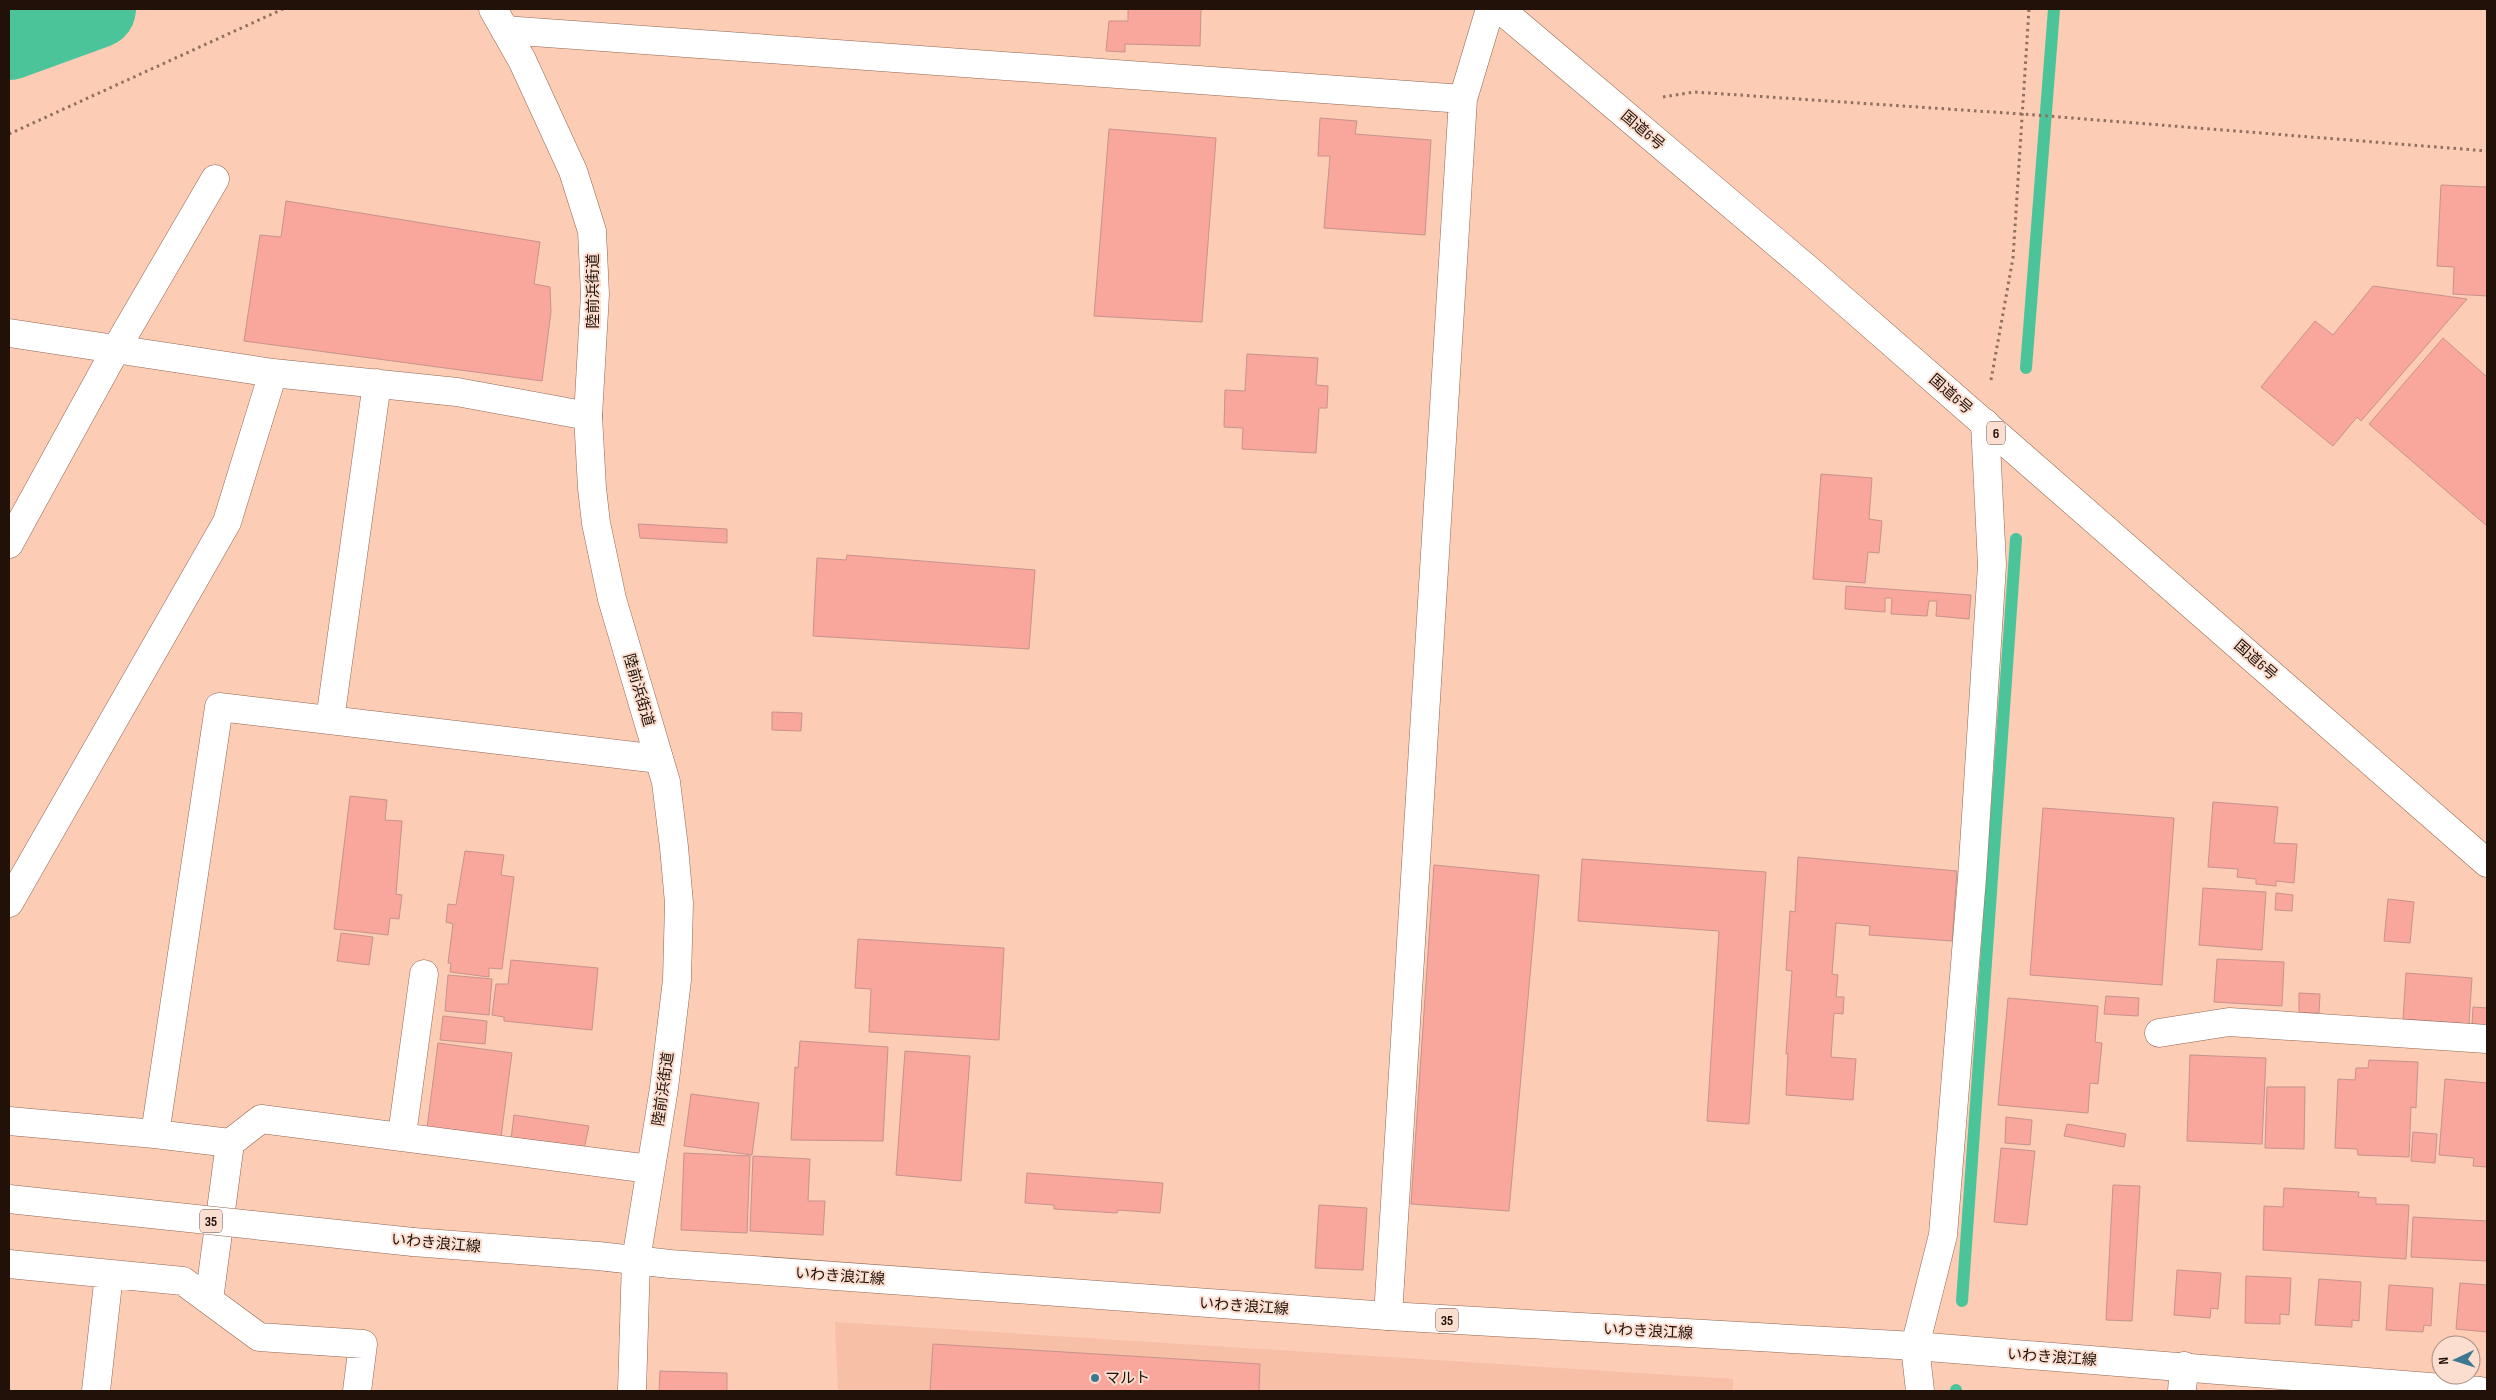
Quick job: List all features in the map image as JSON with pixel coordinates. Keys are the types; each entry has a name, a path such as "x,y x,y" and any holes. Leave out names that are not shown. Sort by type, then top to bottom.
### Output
{"main road":[{"path":"1388,1316 1463,99 1490,9"},
{"name":"国道6号","path":"1500,9 1810,271 2487,864"},
{"path":"499,19 1463,99"},
{"name":"陸前浜街道","path":"499,19 573,171 592,231 595,294 588,416 596,523 612,599 666,782 679,913 677,980 664,1088 636,1260 632,1391"},
{"path":"9,544 116,349 215,180"},
{"path":"9,333 272,373 457,392 588,416"},
{"path":"9,903 227,522 272,373"},
{"path":"330,720 377,383"},
{"path":"1920,1391 1915,1346 1943,1234 1972,868 1992,564 1985,423"},
{"path":"156,1134 219,707 659,759"},
{"path":"402,1135 424,974"},
{"path":"2159,1033 2229,1022 2487,1039"},
{"path":"209,1300 230,1143 261,1119 402,1135 650,1169"},
{"path":"9,1121 156,1134 230,1143"},
{"name":"いわき浪江線","path":"9,1199 413,1242 636,1260 1388,1316 1915,1346 2183,1379 2480,1391"},
{"path":"9,1264 183,1281 259,1337 363,1344 357,1391"},
{"path":"96,1391 109,1274"}],"path":[{"path":"9,134 283,9"},
{"path":"1985,423 1997,340 2013,258 2030,9"},
{"path":"1613,105 1694,92 2022,114 2487,150"}],"shaded area":[{"path":"835,1322 1733,1379 1733,1391 838,1391"}],"building":[{"path":"1128,9 1201,9 1200,46 1125,44 1125,52 1106,51 1109,21 1128,21"},
{"path":"1320,118 1357,121 1355,134 1431,140 1425,235 1324,228 1330,156 1318,156"},
{"path":"1109,129 1216,138 1202,322 1094,316"},
{"path":"2441,185 2487,187 2487,296 2453,294 2454,267 2437,266"},
{"path":"286,201 540,242 534,284 550,287 551,312 542,381 244,341 260,235 281,237"},
{"path":"2373,286 2467,299 2361,421 2357,417 2333,446 2261,387 2315,321 2333,335"},
{"path":"2443,338 2487,377 2487,526 2369,424"},
{"path":"1247,354 1318,358 1316,385 1328,386 1327,408 1319,408 1316,453 1242,449 1243,428 1224,427 1225,390 1245,391"},
{"path":"1821,474 1872,478 1869,519 1882,521 1879,553 1868,552 1865,583 1813,579"},
{"path":"638,524 727,529 727,543 640,538"},
{"path":"847,555 1035,570 1029,649 813,636 817,558 846,560"},
{"path":"1846,586 1971,595 1969,619 1936,616 1937,601 1929,601 1927,616 1891,614 1892,598 1885,598 1885,612 1845,609"},
{"path":"772,712 802,713 801,731 772,730"},
{"path":"350,796 387,800 385,820 402,821 396,894 402,895 399,919 390,918 388,935 334,929"},
{"path":"2213,802 2278,807 2274,843 2297,844 2294,883 2276,881 2276,886 2256,884 2256,879 2237,877 2238,869 2208,867"},
{"path":"2043,808 2174,818 2162,985 2030,975"},
{"path":"465,851 504,855 501,875 514,877 502,969 489,968 489,977 450,972 451,963 448,963 453,924 446,922 448,904 456,905"},
{"path":"1798,857 1957,871 1952,941 1869,935 1870,926 1836,923 1832,974 1838,975 1836,997 1844,997 1843,1014 1834,1013 1831,1057 1856,1059 1853,1100 1786,1095 1788,1053 1786,1054 1792,971 1786,970 1790,911 1795,912"},
{"path":"1582,859 1766,872 1749,1124 1707,1121 1719,931 1578,921"},
{"path":"1434,865 1539,875 1509,1211 1411,1204"},
{"path":"2203,888 2266,892 2262,950 2199,945"},
{"path":"2276,893 2293,895 2292,911 2275,910"},
{"path":"2388,899 2414,902 2410,943 2384,941"},
{"path":"341,933 373,937 369,965 337,961"},
{"path":"858,939 1004,948 999,1040 869,1032 871,989 855,988"},
{"path":"2217,959 2284,962 2282,1006 2214,1002"},
{"path":"511,960 598,968 592,1030 504,1021 504,1017 492,1015 496,984 508,984"},
{"path":"2406,973 2472,978 2469,1024 2403,1019"},
{"path":"448,975 492,979 489,1015 445,1011"},
{"path":"2299,993 2320,994 2319,1013 2299,1013"},
{"path":"2106,996 2139,998 2138,1016 2104,1014"},
{"path":"2008,998 2098,1006 2095,1042 2102,1043 2098,1084 2090,1083 2088,1113 1998,1105"},
{"path":"2473,1007 2487,1008 2487,1025 2472,1024"},
{"path":"443,1016 487,1021 485,1044 440,1040"},
{"path":"800,1041 888,1047 883,1141 791,1140 795,1067 798,1068"},
{"path":"438,1043 512,1053 501,1137 427,1128"},
{"path":"905,1051 970,1056 961,1181 896,1175"},
{"path":"2190,1055 2266,1058 2262,1144 2187,1141"},
{"path":"2369,1060 2418,1062 2416,1108 2411,1107 2409,1157 2358,1155 2357,1149 2335,1148 2338,1079 2355,1080 2356,1068 2368,1068"},
{"path":"2445,1079 2487,1083 2487,1167 2473,1166 2474,1158 2439,1155"},
{"path":"2267,1087 2305,1087 2304,1149 2265,1148"},
{"path":"691,1094 759,1103 752,1155 684,1146"},
{"path":"514,1115 589,1126 584,1149 511,1139"},
{"path":"2006,1117 2032,1120 2030,1145 2005,1143"},
{"path":"2067,1124 2126,1134 2124,1147 2064,1136"},
{"path":"2413,1132 2437,1134 2435,1163 2411,1161"},
{"path":"2001,1148 2035,1151 2027,1225 1994,1222"},
{"path":"684,1153 750,1156 747,1233 681,1230"},
{"path":"753,1156 810,1159 808,1201 825,1201 823,1235 750,1231"},
{"path":"1027,1173 1163,1183 1160,1213 1118,1210 1117,1213 1054,1209 1054,1205 1025,1203"},
{"path":"2113,1185 2140,1186 2132,1321 2106,1320"},
{"path":"2284,1188 2359,1192 2358,1197 2376,1198 2376,1204 2409,1205 2406,1259 2263,1250 2264,1206 2283,1207"},
{"path":"1319,1205 1367,1208 1363,1270 1315,1268"},
{"path":"2413,1217 2487,1221 2487,1261 2411,1257"},
{"path":"2177,1270 2221,1273 2218,1309 2211,1308 2210,1318 2174,1315"},
{"path":"2246,1276 2291,1278 2289,1315 2280,1314 2280,1324 2245,1323"},
{"path":"2319,1279 2361,1282 2359,1321 2352,1320 2352,1327 2315,1325"},
{"path":"2460,1283 2487,1285 2487,1332 2456,1329"},
{"path":"2389,1285 2433,1288 2431,1326 2424,1325 2423,1332 2386,1330"},
{"name":"マルト","path":"933,1344 1260,1364 1259,1391 930,1391"},
{"path":"660,1371 727,1373 727,1391 659,1391"}],"waterway":[{"path":"9,41 97,9"},
{"path":"2026,368 2054,9"},
{"path":"1962,1301 2016,539"}],"place":[{"name":"マルト","path":"1095,1378"}]}
